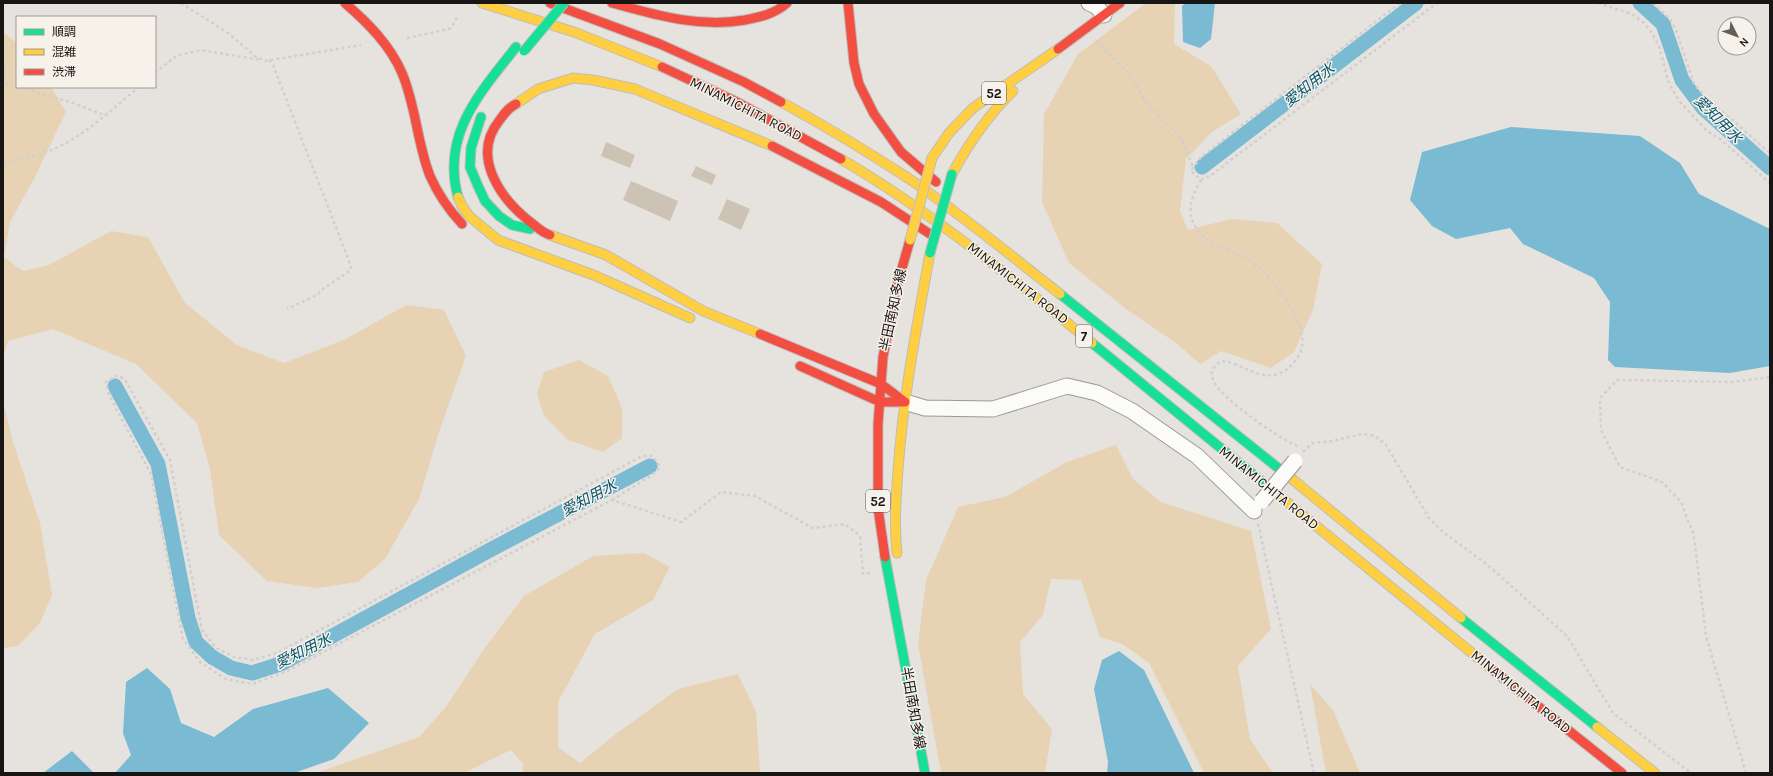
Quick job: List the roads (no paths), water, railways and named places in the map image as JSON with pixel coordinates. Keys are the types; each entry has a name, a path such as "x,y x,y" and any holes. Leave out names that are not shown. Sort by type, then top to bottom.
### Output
{"main road":[{"path":"345,3 369,24 390,50 402,73 423,144 428,168 441,197 450,211 466,230"},
{"name":"MINAMICHITA ROAD","path":"482,3 581,35 653,62 735,101 816,144 885,185 990,260 1458,642 1622,773"},
{"path":"551,3 486,102 471,148 470,168 485,201 499,216 512,225 546,234 606,255 703,310 881,384 905,402"},
{"name":"MINAMICHITA ROAD","path":"551,3 660,44 744,82 833,130 909,179 971,224 1132,350 1259,452 1458,616 1654,773"},
{"path":"564,3 520,49 476,100 463,120 453,152 453,173 459,199 466,212 484,230 498,240 596,276 698,321"},
{"path":"612,3 684,22 706,24 728,24 763,17 783,7 787,3"},
{"path":"848,3 854,63 858,84 874,114 901,152 954,197"},
{"name":"半田南知多線","path":"925,773 887,573 878,508 878,424 881,384 886,342 896,289 932,158 949,134 973,108 1068,42 1120,3"},
{"name":"半田南知多線","path":"898,560 895,537 899,446 909,366 930,253 952,174 965,150 984,124 1010,94 1068,42"},
{"path":"546,234 520,214 505,198 496,184 488,161 487,145 494,127 509,108 538,89 573,78 593,80 635,89 764,141 881,202 944,243"},
{"path":"500,250 536,254"},
{"path":"970,260 990,260"},
{"path":"1128,337 1132,350"},
{"path":"793,363 880,402 905,402"},
{"name":"半田南知多線","path":"901,643 904,608"}],"street":[{"path":"1089,3 1096,6 1104,15"},
{"path":"905,402 925,408 993,409 1066,386 1097,392 1132,411 1197,456 1258,506 1300,456"}],"water":[{"path":"1186,3 1215,3 1211,39 1200,48 1183,42 1182,6"},
{"path":"1511,127 1640,136 1680,163 1699,194 1770,229 1770,366 1730,373 1615,367 1608,360 1610,302 1594,278 1523,244 1510,228 1456,239 1432,226 1410,200 1422,152"},
{"path":"1119,651 1144,670 1194,773 1107,773 1108,762 1094,689 1102,660"},
{"path":"147,668 170,689 181,723 214,737 253,709 328,688 369,723 334,759 294,773 115,773 131,755 123,733 126,682"},
{"path":"72,751 93,772 99,773 43,773"}],"waterway":[{"name":"愛知用水","path":"1202,167 1416,3"},
{"name":"愛知用水","path":"1640,3 1663,24 1682,80 1703,108 1770,168"},
{"name":"愛知用水","path":"115,386 158,464 188,618 196,642 212,657 231,668 252,673 283,663 490,550 650,466"}]}
